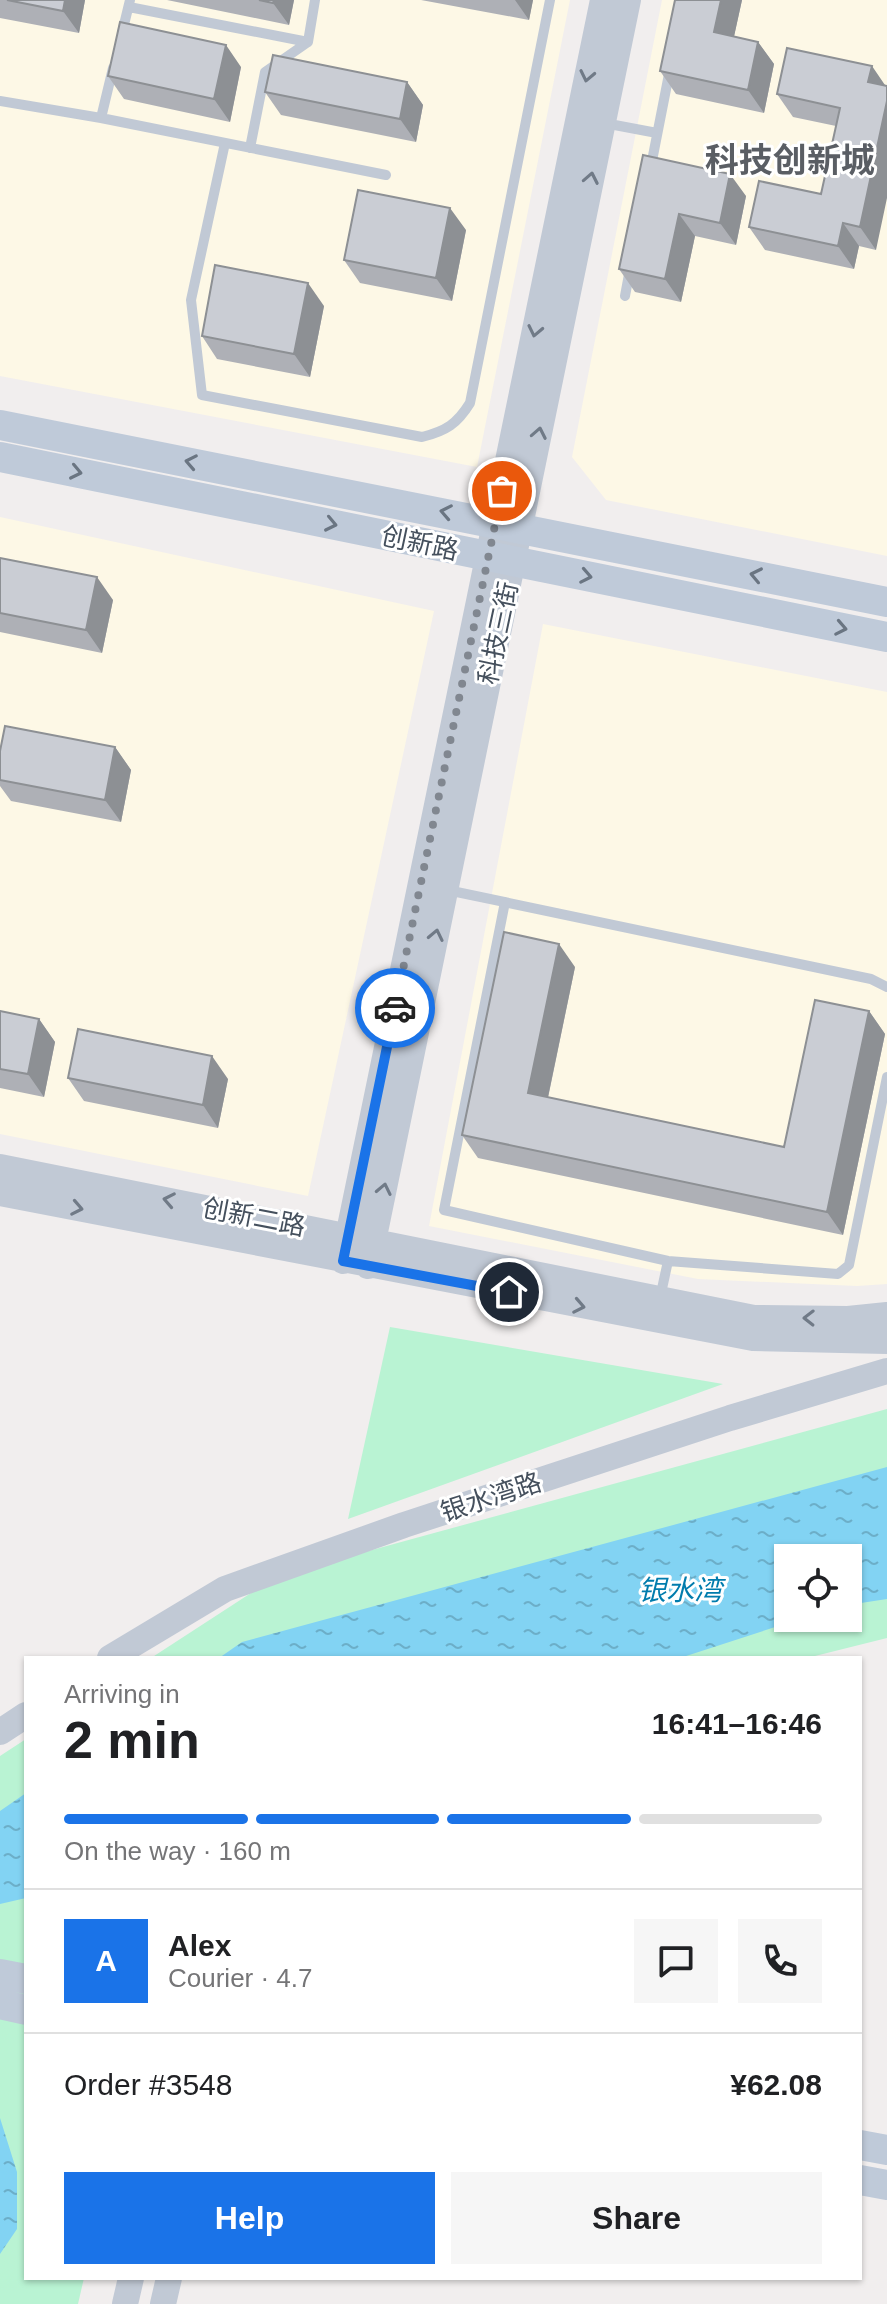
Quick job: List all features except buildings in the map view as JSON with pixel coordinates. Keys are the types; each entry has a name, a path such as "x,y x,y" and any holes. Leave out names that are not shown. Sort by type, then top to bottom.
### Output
{"main road":[{"name":"创新路","path":"0,425 887,602"},
{"name":"创新路","path":"0,457 887,637"},
{"path":"862,2145 887,2150"},
{"path":"862,2180 887,2185"}],"street":[{"name":"科技三街","path":"358,1251 508,525 603,0"},
{"name":"科技三街","path":"508,525 628,0"},
{"name":"科技三街","path":"358,1251 445,889 501,559"},
{"name":"创新二路","path":"0,1167 358,1251 753,1338 887,1341"},
{"name":"创新二路","path":"0,1193 660,1299 754,1318 848,1319 887,1315"},
{"name":"银水湾路","path":"113,1656 225,1589 404,1525 716,1422 887,1371"},
{"path":"0,1732 24,1716"},
{"path":"125,2304 131,2280"},
{"path":"163,2304 169,2280"}],"lane":[{"path":"250,148 265,72 308,42 315,0"},
{"path":"225,143 191,300 202,395 422,437 446,431 460,419 470,403 550,0"},
{"path":"118,48 130,3 308,42"},
{"path":"648,178 672,59"},
{"path":"101,118 115,62"},
{"path":"0,101 386,175"},
{"path":"602,123 657,133"},
{"path":"625,296 633,252"},
{"path":"445,889 871,979 887,987"},
{"path":"505,902 444,1210 668,1261 838,1274 849,1265 887,1077"},
{"path":"660,1299 668,1261"}],"shaded area":[{"path":"0,0 570,0 477,467 0,376"},
{"path":"662,0 887,0 887,556 606,500 572,457"},
{"path":"0,517 434,611 308,1196 0,1134"},
{"path":"543,624 887,692 887,1284 857,1286 698,1279 429,1226"}],"green space":[{"path":"390,1327 723,1384 348,1519"},
{"path":"887,1409 887,1638 815,1656 154,1656 277,1576"},
{"path":"24,1740 24,2280 84,2280 78,2304 0,2304 0,1756"}],"water":[{"name":"银水湾","path":"887,1467 887,1599 862,1603 862,1544 774,1544 774,1627 686,1656 222,1656 242,1642"},
{"path":"24,1794 24,1898 0,1904 0,1811"},
{"path":"0,2118 17,2172 17,2229 0,2254"}],"way so far":[{"path":"395,1008 502,491"}],"district":[{"name":"科技创新城","path":"790,160"}],"route":[{"path":"395,1008 343,1261 509,1292"}]}
